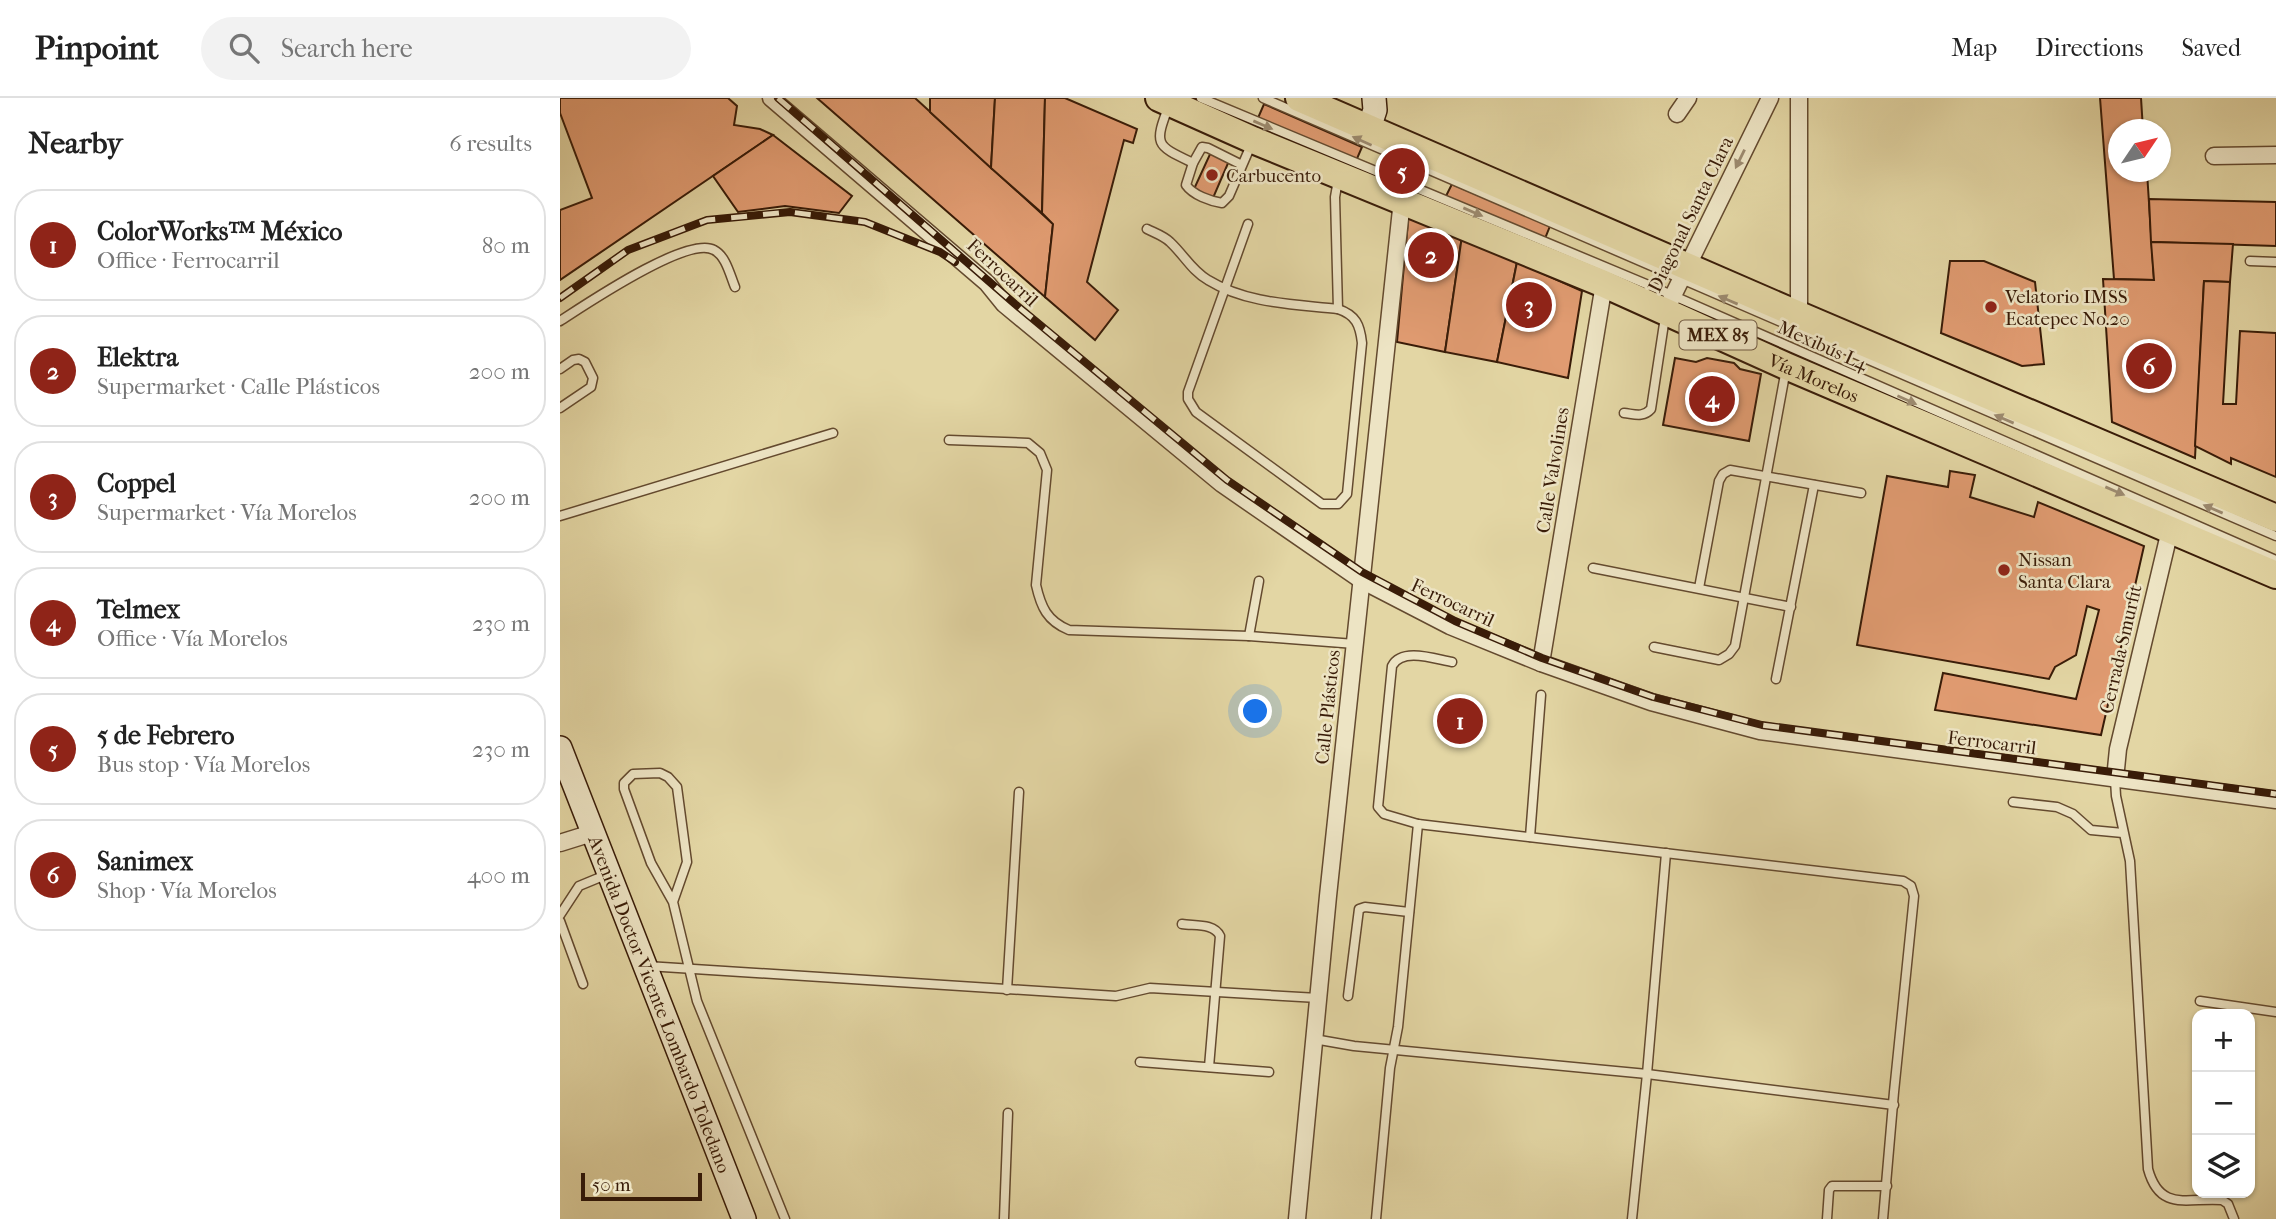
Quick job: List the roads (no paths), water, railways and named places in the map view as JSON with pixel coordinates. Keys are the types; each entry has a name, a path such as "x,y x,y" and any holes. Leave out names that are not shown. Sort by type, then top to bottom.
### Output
{"main road":[{"name":"MEX 85","path":"1299,98 1684,273 1799,314 2276,518"},
{"name":"Vía Morelos","path":"1164,100 1604,284 1669,304 1786,366 2276,575"}],"street":[{"name":"Ferrocarril","path":"771,98 986,283 1004,304 1222,484 1361,580 1450,626 1541,663 1651,702 1760,731 2276,800"},
{"path":"1368,128 1375,110 1374,98"},
{"path":"1677,114 1688,98"},
{"name":"Diagonal Santa Clara","path":"1669,304 1770,98"},
{"path":"1799,98 1799,314"},
{"path":"2214,156 2276,155"},
{"name":"Calle Plásticos","path":"1297,1219 1402,200"},
{"name":"Calle Valvolines","path":"1541,663 1604,284"},
{"name":"Cerrada Smurfit","path":"2115,779 2118,749 2170,530"},
{"name":"Avenida Doctor Vicente Lombardo Toledano","path":"560,748 744,1219"},
{"path":"560,843 592,833"}],"lane":[{"name":"Mexibús L4","path":"1201,98 1669,304 2276,560"},
{"name":"Mexibús L4","path":"1263,98 1684,273 2276,536"},
{"path":"1164,100 1160,142 1168,151 1193,163"},
{"path":"1242,165 1205,147 1199,150 1185,185 1192,192 1219,203 1226,200 1229,196 1253,139"},
{"path":"1338,309 1335,197 1339,175"},
{"path":"1147,229 1169,240 1191,267 1224,288 1253,299 1338,309 1354,317 1362,343 1347,494 1338,504 1322,504 1202,416 1191,405 1188,392 1224,288 1248,223"},
{"path":"560,321 642,271 668,257 695,248 706,247 718,252 735,287"},
{"path":"2250,261 2276,261"},
{"path":"1624,412 1640,415 1651,409 1669,304"},
{"path":"560,369 579,359 584,362 593,378 591,387 560,408"},
{"path":"1654,647 1719,660 1735,646 1786,366"},
{"path":"560,516 833,433"},
{"path":"949,440 1028,443 1040,453 1047,470 1036,585 1041,603 1055,624 1069,630 1249,636 1355,644"},
{"path":"1699,588 1721,477 1730,470 1861,493"},
{"path":"1776,680 1814,485"},
{"path":"1593,568 1791,607"},
{"path":"1249,636 1259,581"},
{"path":"1452,662 1406,655 1397,659 1392,666 1378,807 1384,814 1418,824 1903,881 1911,886 1914,896 1883,1219"},
{"path":"1530,837 1541,695"},
{"path":"673,902 687,862 677,788 668,777 660,774 633,774 624,783 624,789 651,863 673,902 697,1001 785,1219"},
{"path":"2115,779 2130,861 2148,1169 2151,1180 2162,1193 2179,1202 2222,1200 2232,1210 2234,1219"},
{"path":"1007,990 1019,792"},
{"path":"2013,803 2057,807 2073,814 2091,830 2123,833"},
{"path":"1376,1219 1418,824"},
{"path":"1632,1219 1666,853"},
{"path":"560,915 579,887 608,874"},
{"path":"1348,996 1359,909 1365,907 1409,912"},
{"path":"560,921 583,984"},
{"path":"1182,924 1212,927 1219,933 1209,1067"},
{"path":"644,966 1116,996 1150,988 1319,998"},
{"path":"2200,1001 2276,1012"},
{"path":"1314,1039 1393,1050 1647,1074 1894,1105"},
{"path":"1140,1062 1269,1072"},
{"path":"1004,1219 1008,1113"},
{"path":"1827,1219 1829,1190 1832,1186 1887,1186"}],"railway":[{"path":"778,98 1015,304 1227,480 1362,572 1455,621 1542,658 1653,697 1762,725 2276,794"},
{"path":"560,298 628,250 707,220 790,212 865,222 940,252 955,262"}],"place":[{"name":"5 de Febrero","path":"1402,171"},
{"name":"Carbucento","path":"1212,175"},
{"name":"Elektra","path":"1431,255"},
{"name":"Coppel","path":"1529,305"},
{"name":"Velatorio IMSS Ecatepec No.20","path":"1991,307"},
{"name":"Sanimex","path":"2149,366"},
{"name":"Telmex","path":"1712,399"},
{"name":"Nissan Santa Clara","path":"2004,570"},
{"name":"ColorWorks™ México","path":"1460,721"}]}
